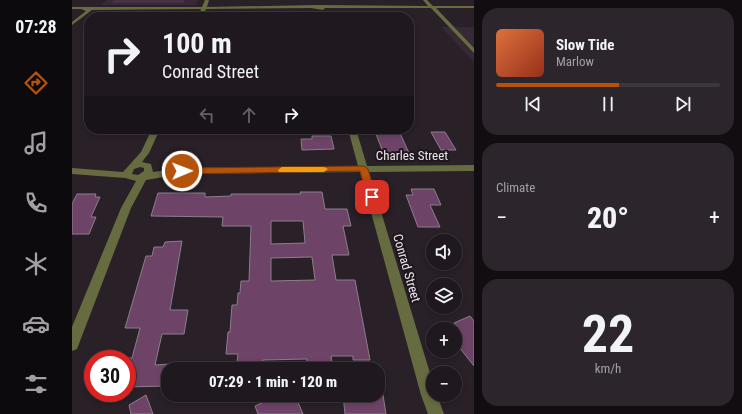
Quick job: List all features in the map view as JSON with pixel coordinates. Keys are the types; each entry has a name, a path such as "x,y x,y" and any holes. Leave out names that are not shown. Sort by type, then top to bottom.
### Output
{"street":[{"path":"203,12 207,0"},
{"path":"425,0 474,51"},
{"path":"72,8 474,7"},
{"path":"86,12 89,9"},
{"path":"72,24 84,13"},
{"path":"122,218 128,195 130,171 149,147 154,134"},
{"name":"Conrad Street","path":"354,134 429,395 436,414"},
{"path":"72,344 122,218 143,177 149,172 149,147"},
{"name":"Charles Street","path":"182,171 143,164 130,171 135,179 182,171 474,168"},
{"path":"72,172 130,171"}],"shaded area":[{"path":"107,0 198,0 196,5 101,5"},
{"path":"114,0 185,0 183,3 111,3"},
{"path":"441,27 474,27 474,62"}],"building":[{"path":"431,132 445,132 456,150 441,150"},
{"path":"376,134 400,134 409,153 387,153 383,152"},
{"path":"312,136 331,136 334,149 302,150 301,139 312,139"},
{"path":"411,189 434,189 441,205 430,205 440,227 418,227 406,195 413,195"},
{"path":"300,192 322,192 325,209 347,209 351,226 343,226 349,255 332,255 336,280 355,280 370,360 353,360 353,356 331,356 332,362 307,362 307,359 237,362 238,354 226,354 228,332 230,332 232,305 237,305 241,281 249,281 251,226 222,226 223,217 151,216 158,193 205,193 205,197 231,196 231,194 301,194","holes":["271,221 303,221 305,243 271,244","312,257 315,280 271,281 271,258"]},
{"path":"77,194 96,194 95,197 100,197 91,217 96,217 89,234 72,234 72,204"},
{"path":"182,241 170,310 188,310 184,334 162,334 155,365 161,365 161,386 136,387 136,350 134,350 140,328 125,328 146,256 152,256 154,247 163,247 165,242"},
{"path":"470,316 474,321 474,366 462,351 462,322 456,322"},
{"path":"146,395 153,414 131,414 129,405"},
{"path":"264,402 298,402 303,414 258,414 255,406"},
{"path":"344,402 384,402 386,414 345,414"}],"slow traffic":[{"path":"282,170 324,169"}],"route":[{"path":"182,171 364,169 372,197"}]}
